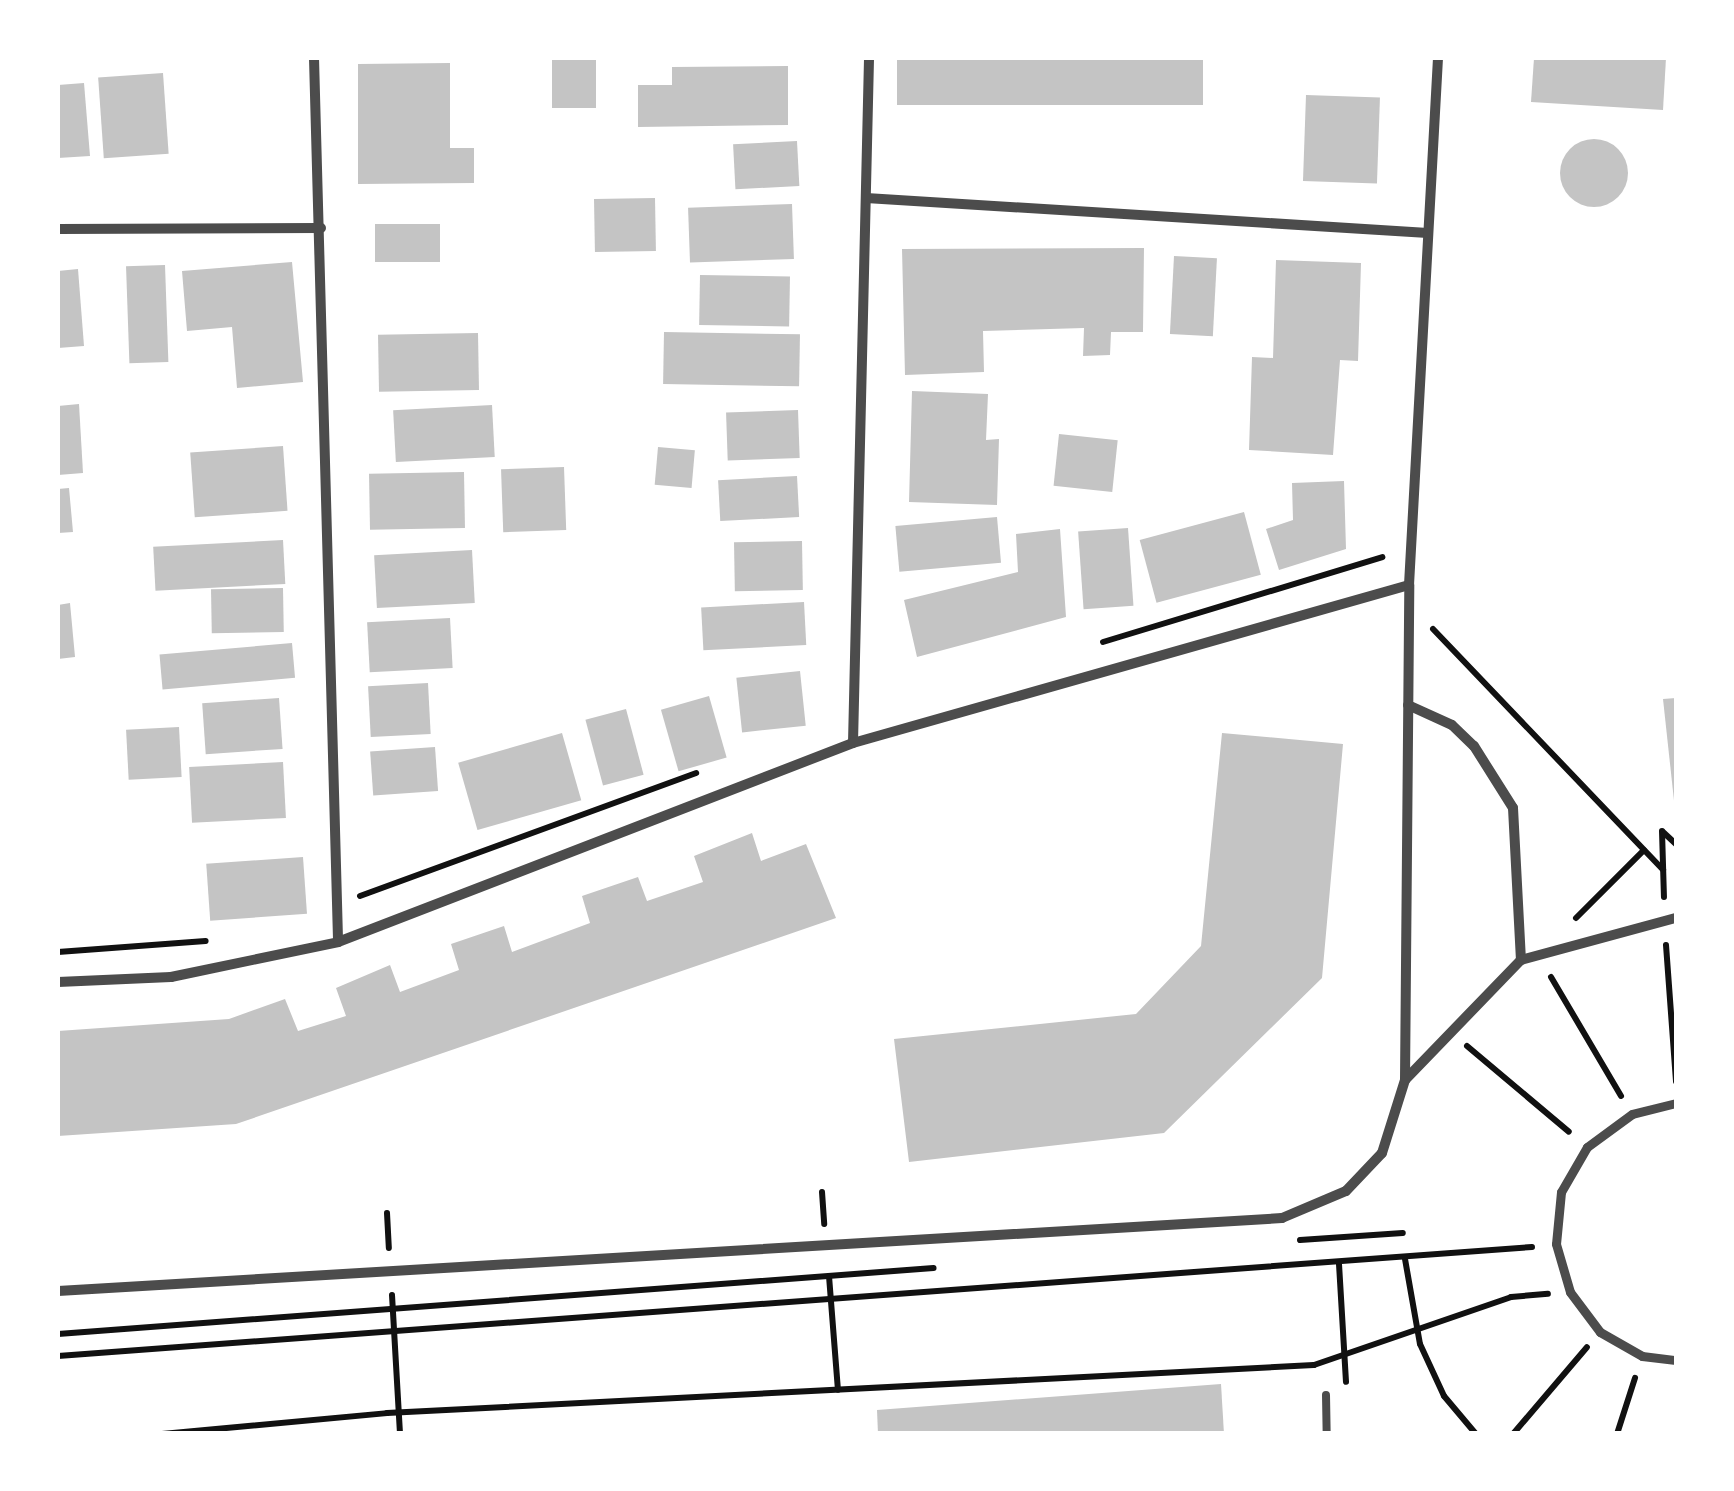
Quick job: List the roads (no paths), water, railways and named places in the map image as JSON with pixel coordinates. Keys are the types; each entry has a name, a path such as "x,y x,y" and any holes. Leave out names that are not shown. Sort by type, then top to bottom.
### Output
{"street":[{"path":"314,58 338,942"},
{"path":"854,742 869,58"},
{"path":"58,1291 1282,1218 1346,1191 1394,1131 1405,1080 1408,604 1438,58"},
{"path":"866,198 1428,233"},
{"path":"58,229 321,228"},
{"path":"58,982 171,978 338,942 854,742 1409,585"},
{"path":"1408,704 1452,724 1474,746 1513,808 1521,960"},
{"path":"1405,1080 1521,960 1671,919"},
{"path":"1676,1103 1632,1114 1588,1147 1562,1192 1556,1244 1570,1292 1600,1332 1642,1356 1676,1360"}],"lane":[{"path":"1326,1396 1328,1434"}]}
